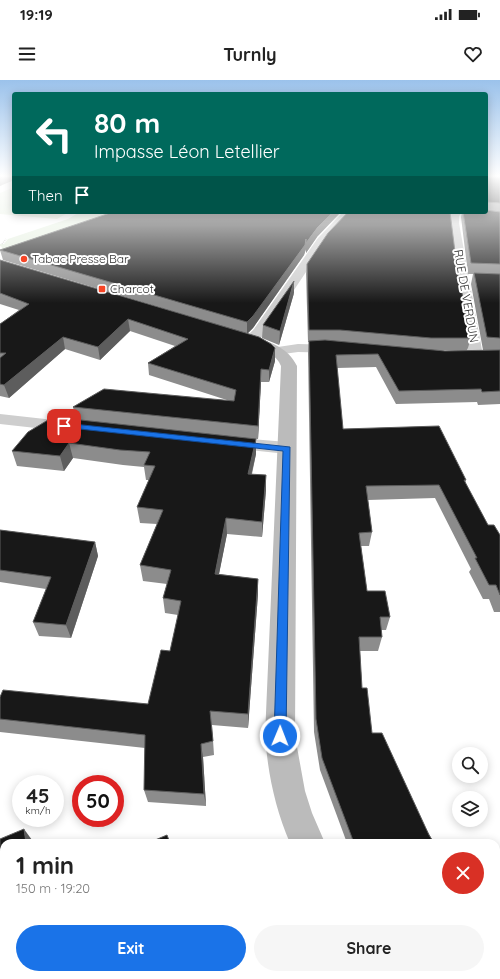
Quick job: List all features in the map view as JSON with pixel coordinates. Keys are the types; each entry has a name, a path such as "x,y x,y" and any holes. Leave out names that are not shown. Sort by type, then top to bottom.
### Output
{"main road":[{"path":"230,335 276,351 284,356 289,366 280,736 286,784 292,807 306,839"}],"street":[{"path":"249,341 258,332 322,240 342,219"},
{"name":"RUE DE VERDUN","path":"454,219 467,278 475,350 486,356 461,357"},
{"path":"276,351 288,348 311,347 355,350"},
{"path":"0,419 87,428"},
{"path":"206,441 287,448"}],"path":[{"path":"2,244 6,239"}],"green space":[{"path":"68,219 98,219 0,252 2,247 0,244 4,244 8,239"}],"building":[{"path":"92,219 326,219 306,243 306,239 305,245 247,322 0,250"},
{"path":"341,219 451,219 457,268 471,338 431,338 340,330 309,330 307,264 328,233"},
{"path":"464,219 500,219 500,264 471,263"},
{"path":"0,260 259,337 271,344 275,348 269,370 261,369 258,426 73,407 104,389 234,401 236,390 148,363 188,339 128,319 98,347 63,337 4,385 0,384 0,358 6,353 0,353 0,324 29,304 0,293"},
{"path":"474,273 500,274 500,338 487,337"},
{"path":"294,281 280,331 263,325"},
{"path":"325,340 445,351 500,350 500,391 482,392 481,389 399,391 378,354 336,355 343,429 439,426 466,480 464,480 488,525 494,525 500,535 500,595 496,585 489,585 475,558 477,558 439,485 366,486 372,532 359,533 367,591 385,591 390,617 380,617 382,637 359,637 362,688 367,688 372,733 382,733 432,839 352,839 322,758 316,719 309,341"},
{"path":"53,417 256,439 248,474 266,475 262,522 226,518 215,574 258,579 248,714 210,711 213,741 201,744 204,794 144,790 145,735 0,719 0,697 3,690 148,704 161,650 170,651 181,601 163,598 171,570 140,565 163,510 137,507 155,466 144,465 150,452 120,450 69,443 60,456 12,451 28,432"},
{"path":"0,530 95,542 66,625 33,622 51,577 0,570"},
{"path":"24,829 25,839 0,839"},
{"path":"167,835 168,839 158,839"}],"place":[{"name":"Tabac Presse Bar","path":"24,259"},
{"name":"Charcot","path":"102,289"}],"route":[{"path":"64,426 270,448 287,448 280,736"}]}
